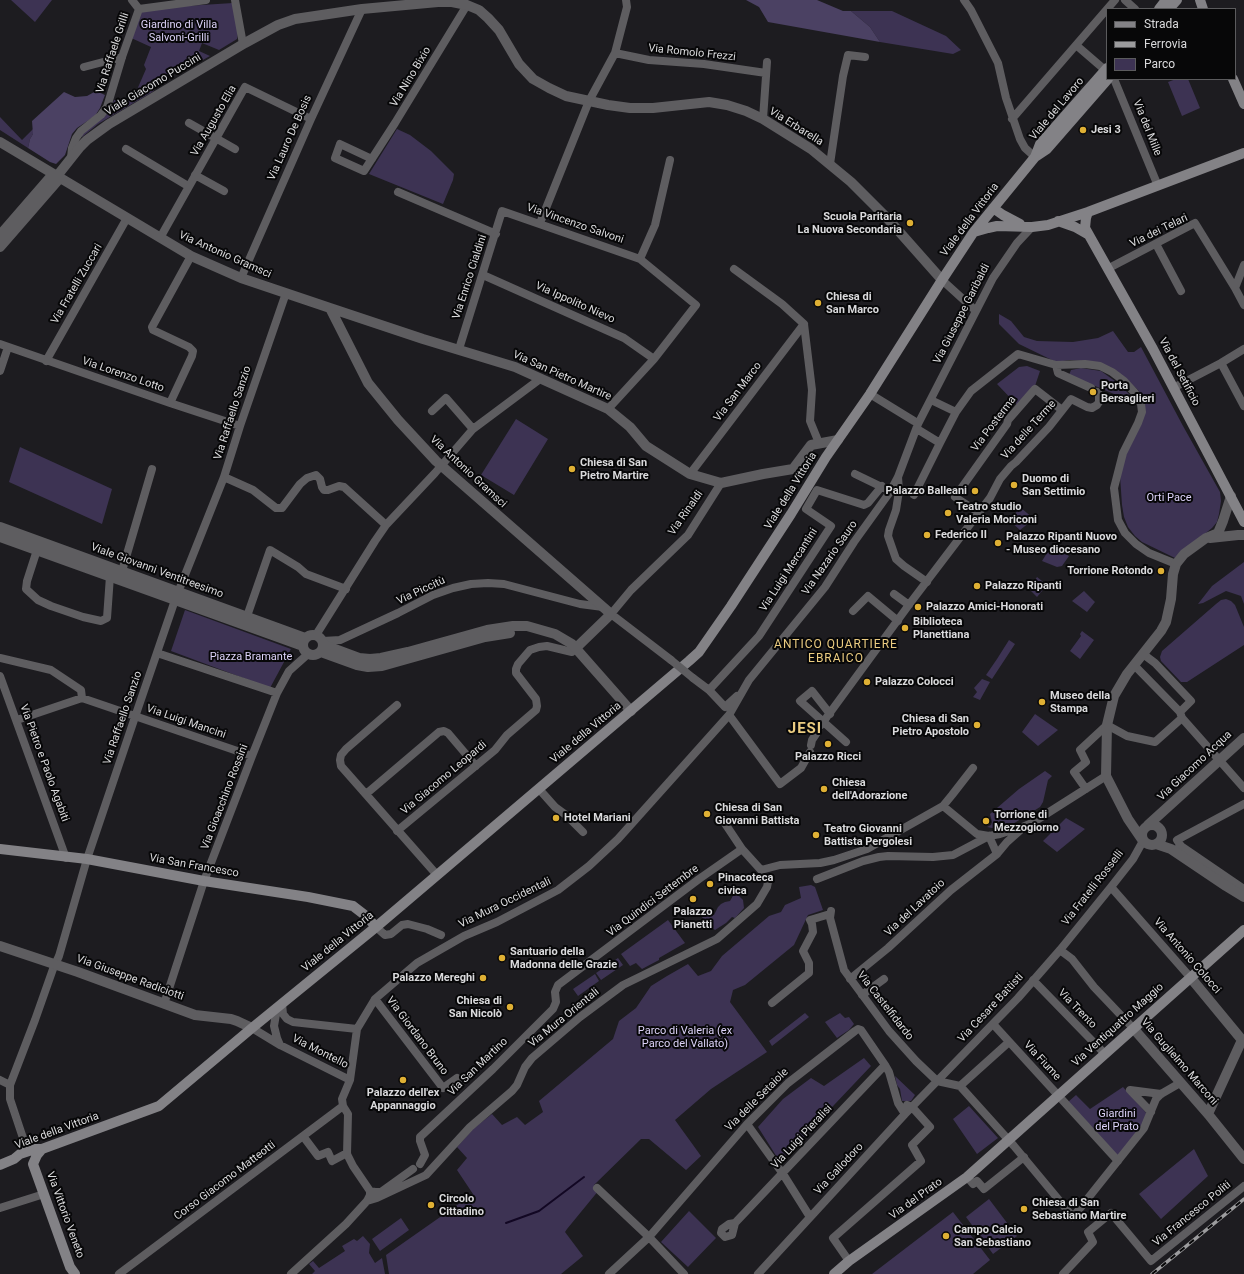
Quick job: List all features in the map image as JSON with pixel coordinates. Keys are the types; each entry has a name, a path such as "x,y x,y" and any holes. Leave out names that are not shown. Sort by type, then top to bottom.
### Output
{"main road":[{"path":"1159,8 1166,0"},
{"path":"1171,8 1177,0"},
{"name":"Viale del Lavoro","path":"1035,157 1047,149 1106,73"},
{"path":"1233,80 1244,104"},
{"path":"973,233 997,226 1032,227 1058,222 1158,186 1243,152"},
{"name":"Viale della Vittoria","path":"0,1165 14,1159 20,1154 35,1149 42,1149 159,1106 376,927 679,671 699,652 791,514 826,457 870,394 973,233 1035,157"},
{"path":"993,208 1009,219 1032,227"},
{"name":"Via del Setificio","path":"1088,212 1085,228 1109,268 1244,522"},
{"path":"1058,222 1075,227 1089,235"},
{"name":"Via San Francesco","path":"0,849 87,860 354,906 376,927"},
{"name":"Via Ventiquattro Maggio","path":"1009,1140 1244,930"},
{"name":"Via del Prato","path":"834,1274 850,1261 970,1180 1009,1140"},
{"name":"Via Vittorio Veneto","path":"42,1149 37,1155 33,1164 65,1249 72,1272"},
{"name":"Via Vittorio Veneto","path":"14,1159 33,1164"}],"street":[{"path":"132,0 139,9"},
{"name":"Via Raffaele Grilli","path":"71,158 72,148 76,138 81,131 101,115 107,107 122,57 139,9 206,0"},
{"path":"235,0 243,44"},
{"path":"540,224 589,101 615,53 626,7 626,0"},
{"path":"964,0 971,10 998,63 1012,119 1023,145 1035,157"},
{"path":"1108,8 1115,0"},
{"path":"1124,0 1134,8"},
{"name":"Viale Giacomo Puccini","path":"56,176 87,140 109,124 243,44 278,25 295,19 362,9 438,2 452,2 467,5 479,10 499,30 519,64 533,79 566,96 589,101"},
{"name":"Via Nino Bixio","path":"372,159 467,5"},
{"name":"Via Lauro De Bosis","path":"241,278 311,118 362,9"},
{"path":"1012,119 1106,10"},
{"path":"1076,45 1106,71"},
{"name":"Via Romolo Frezzi","path":"615,53 649,60 704,64 766,73"},
{"path":"830,164 843,76 848,55 865,57"},
{"path":"84,67 122,57"},
{"path":"763,119 767,62"},
{"name":"Via dei Mille","path":"1114,80 1158,186"},
{"name":"Via Augusto Elia","path":"160,238 245,87 311,118"},
{"name":"Via Erbarella","path":"589,101 623,107 653,108 709,102 727,105 746,111 763,119 811,149 851,182 888,219 942,280"},
{"path":"189,123 235,149"},
{"name":"Via Antonio Gramsci","path":"0,142 190,256 241,278 330,308 368,383 398,420 441,466 587,594 709,690 727,711 780,784"},
{"path":"126,149 188,186"},
{"path":"640,258 655,225 670,160"},
{"path":"195,175 224,191"},
{"path":"0,235 56,176"},
{"path":"0,248 56,176"},
{"path":"398,192 496,234"},
{"name":"Via Vincenzo Salvoni","path":"502,211 640,258 696,305 654,359"},
{"name":"Via Enrico Cialdini","path":"459,349 502,211"},
{"name":"Via Fratelli Zuccari","path":"46,360 127,218"},
{"name":"Via dei Telari","path":"1109,268 1195,223 1235,288"},
{"path":"1015,226 1020,231 1022,238"},
{"name":"Via Giuseppe Garibaldi","path":"890,492 898,476 915,425 931,400 992,278 1032,227"},
{"path":"1156,244 1181,291"},
{"path":"170,403 193,351 189,347 153,330 152,327 190,256"},
{"path":"1244,265 1235,288 1244,305"},
{"path":"734,269 782,304 804,324 812,390 810,421 819,443"},
{"name":"Via Ippolito Nievo","path":"483,275 624,338 654,359"},
{"path":"942,280 976,311"},
{"name":"Via Raffaello Sanzio","path":"26,1152 25,1144 10,1099 10,1085 59,956 87,860 135,717 177,596 224,477 286,293"},
{"name":"Via San Pietro Martire","path":"330,308 410,335 515,367 608,409 630,427 646,446 690,474 721,483"},
{"name":"Via San Marco","path":"690,474 804,324"},
{"name":"Via Lorenzo Lotto","path":"0,344 240,426"},
{"path":"0,371 8,347"},
{"path":"1173,388 1244,349"},
{"path":"914,495 956,412 971,391 1018,354 1056,365 1085,364 1100,366 1112,372 1124,381 1135,393 1141,404 1142,412 1123,453 1114,488 1118,520 1125,533 1136,544 1149,553 1176,564"},
{"path":"608,409 654,359"},
{"path":"1221,363 1244,406"},
{"name":"Via delle Terme","path":"780,784 801,768 810,749 812,740 821,726 909,605 990,498 1000,479 1049,427 1071,399 1087,407 1092,408 1097,405 1100,398 1099,394 1094,390 1058,374 1056,365"},
{"path":"306,646 310,635 321,643 346,589 386,525 473,429 540,379"},
{"name":"Via Posterma","path":"979,511 956,497 1000,434 1008,420 1035,389 1062,410"},
{"path":"870,394 940,444"},
{"path":"432,411 446,398 473,429"},
{"path":"931,400 956,412"},
{"path":"721,483 793,469 811,445 838,440"},
{"path":"122,571 152,469"},
{"path":"856,474 882,486 890,492"},
{"path":"224,477 252,490 276,508 282,508 306,478 316,475 320,478 324,490 339,486 344,487 386,525"},
{"path":"898,476 899,491 896,510 888,530 888,536 896,559 926,583"},
{"name":"Via Rinaldi","path":"574,650 607,610 631,590 688,535 721,483"},
{"name":"Via Luigi Mercantini","path":"709,690 759,636 831,526 806,509 817,490 864,505 868,503 882,486"},
{"name":"Via Nazario Sauro","path":"727,711 742,692 749,680 825,587 854,542 890,492"},
{"path":"1175,848 1149,844 1143,841 1128,819 1106,776 1107,725 1114,696 1127,674 1161,631 1166,622 1171,599 1173,574 1176,564 1184,554 1206,538 1218,533 1231,496"},
{"name":"Viale Giovanni Ventitreesimo","path":"0,527 122,571 177,596"},
{"path":"1206,538 1244,535"},
{"name":"Viale Giovanni Ventitreesimo","path":"0,537 110,576 177,596 246,621 306,646 315,655 321,643 359,658 370,659 381,658 498,627 527,626 546,631 564,638 631,711"},
{"path":"37,550 27,581 26,589 38,600 51,606 101,621 107,618 110,576"},
{"path":"246,621 270,550 298,567 306,574 346,589"},
{"name":"Via Piccitù","path":"321,643 340,640 398,614 433,595 471,584 504,584 607,610"},
{"path":"580,604 586,601 587,594"},
{"path":"894,594 909,605"},
{"path":"853,611 868,596 898,621"},
{"name":"Via Gioacchino Rossini","path":"164,1004 204,880 252,756 277,693 289,671 306,646"},
{"name":"Via Giacomo Leopardi","path":"398,831 495,750 507,735 536,710 536,699 516,674 518,664 530,650 539,647 551,647 574,650"},
{"path":"157,653 277,693"},
{"path":"1107,725 1127,736 1155,742 1181,715 1191,701 1155,662 1143,654"},
{"path":"0,658 51,670 81,690 82,698 17,720"},
{"path":"1134,665 1181,715 1244,788"},
{"name":"Via Pietro e Paolo Agabiti","path":"0,676 66,858"},
{"path":"831,713 812,691 800,701 821,726 846,742"},
{"name":"Via Luigi Mancini","path":"82,698 252,756"},
{"path":"397,705 346,749 341,755 341,766 437,875"},
{"name":"Via Mura Occidentali","path":"343,1106 342,1099 350,1080 357,1029 375,999 418,963 429,956 464,936 497,922 558,890 590,866 618,839 727,711"},
{"path":"1086,789 1074,772 1086,762 1080,750 1107,725"},
{"path":"366,794 440,732 448,732 476,766"},
{"name":"Via Giacomo Acqua","path":"1147,826 1244,738"},
{"path":"724,822 742,849 765,877 780,865 820,863 867,849 943,806 973,768"},
{"path":"817,879 863,861 879,857 933,857 953,855 989,836 1025,826 1106,776"},
{"path":"539,789 555,807 566,815 583,832"},
{"path":"1175,848 1177,840 1244,804"},
{"path":"943,806 977,834 989,836"},
{"name":"Via Giacomo Acqua","path":"1161,831 1163,812"},
{"path":"1128,819 1135,824 1147,826 1155,825 1175,848 1244,896"},
{"name":"Via del Lavatoio","path":"850,979 888,948 951,890 997,854 1007,842 1025,826"},
{"name":"Via Fratelli Rosselli","path":"1060,950 1133,859 1143,841 1141,835 1147,826"},
{"path":"1156,844 1161,839 1161,831"},
{"path":"989,836 997,854"},
{"name":"Via Quindici Settembre","path":"558,986 699,879 742,849"},
{"name":"Via Mura Orientali","path":"367,1201 377,1198 426,1175 470,1127 512,1091 517,1085 525,1067 532,1058 580,1017 623,985 716,939 757,904 767,887 765,877"},
{"name":"Via Antonio Colocci","path":"1111,887 1243,1039"},
{"name":"Via Castelfidardo","path":"772,1003 809,973 809,962 803,951 812,932 812,924 810,920 831,912 830,918 844,970 898,1041 937,1081"},
{"path":"376,927 385,935 391,934 402,925 408,924 427,929 440,935"},
{"name":"Via Giuseppe Radiciotti","path":"0,946 56,964 195,1015 237,1020 252,1028"},
{"name":"Via Cesare Battisti","path":"937,1081 1018,998 1060,950"},
{"name":"Via Guglielmo Marconi","path":"1060,950 1072,960 1094,987 1133,1028 1208,1114 1244,1159"},
{"path":"862,995 884,979"},
{"name":"Via Trento","path":"1033,980 1105,1054"},
{"name":"Via San Martino","path":"370,1190 381,1192 417,1166 425,1155 420,1137 554,1010 556,1002 555,992 558,986"},
{"name":"Via Giordano Bruno","path":"375,999 443,1088 457,1078 460,1082"},
{"path":"279,1006 283,1014 293,1022 357,1029"},
{"name":"Via Montello","path":"279,1006 274,1026 280,1045"},
{"name":"Via Fiume","path":"993,1024 1118,1161"},
{"name":"Via Montello","path":"252,1028 280,1045 350,1080"},
{"name":"Via delle Setaiole","path":"609,1274 649,1237 747,1124 788,1083 855,1030 861,1030 885,1065 889,1072 898,1103 905,1114"},
{"path":"1208,1114 1243,1039"},
{"name":"Via Fiume","path":"960,1086 1009,1042"},
{"name":"Via Luigi Pieralisi","path":"735,1223 885,1065"},
{"path":"0,1080 10,1085"},
{"path":"937,1081 960,1086 1024,1157 1073,1217 1144,1128 1156,1099 1161,1094 1180,1083"},
{"name":"Via Gallodoro","path":"758,1274 937,1081"},
{"path":"1151,1112 1130,1090 1161,1094"},
{"path":"850,1261 833,1238 921,1161 912,1145 930,1127 912,1107 898,1103"},
{"path":"291,1274 346,1224 367,1201 370,1195 370,1190 353,1166 347,1153 348,1114 343,1106"},
{"name":"Corso Giacomo Matteotti","path":"119,1274 343,1106"},
{"path":"747,1124 810,1217"},
{"path":"302,1136 318,1156 328,1152 332,1161 347,1153"},
{"path":"970,1180 977,1181 984,1189 1024,1157"},
{"name":"Via Francesco Politi","path":"1063,1274 1093,1242 1088,1232 1111,1214 1151,1261 1244,1186"},
{"path":"597,1188 649,1237 684,1274"},
{"path":"0,1208 44,1194"}],"green space":[{"path":"11,0 52,0 35,22"},
{"name":"Giardino di Villa Salvoni-Grilli","path":"233,3 238,33 237,39 219,50 202,43 199,51 210,56 201,61 197,58 153,86 154,91 98,124 82,137 81,135 108,113 114,100 133,99 146,69 144,65 151,47 129,37 139,9"},
{"path":"851,11 892,11 946,36 961,50 953,54 880,42 870,27"},
{"path":"1173,80 1188,80 1200,108 1182,116 1168,82"},
{"path":"0,117 22,140 33,129 33,134 28,148 0,130"},
{"path":"397,129 410,135 431,151 454,174 443,204 369,174"},
{"name":"Orti Pace","path":"999,314 1011,321 1024,337 1037,341 1073,342 1098,338 1113,331 1128,352 1134,352 1141,347 1220,492 1221,501 1219,514 1217,522 1212,528 1175,558 1142,542 1135,536 1128,527 1124,517 1120,476 1125,455 1145,405 1139,391 1125,378 1084,361 1070,360 1056,362 1019,344 999,324"},
{"path":"1027,366 1040,371 1035,386 1018,406 997,384 1019,367"},
{"path":"1081,368 1101,371 1119,384 1131,396 1127,397 1126,399 1069,375 1071,370"},
{"path":"516,419 548,439 514,495 481,475"},
{"path":"20,447 112,489 102,524 9,482"},
{"path":"1020,507 1034,519 1020,530 1010,521"},
{"path":"1054,547 1069,556 1062,566 1057,567 1042,561 1047,553"},
{"path":"1244,562 1244,604 1241,596 1226,591 1198,604 1212,586"},
{"path":"1037,577 1047,585 1037,597 1029,589"},
{"path":"1084,591 1095,602 1087,612 1072,601"},
{"path":"1226,599 1235,605 1244,627 1244,645 1187,682 1181,682 1161,661 1160,657 1162,651 1216,604 1221,600"},
{"name":"Piazza Bramante","path":"185,610 291,649 270,688 171,651"},
{"path":"1082,631 1094,640 1080,659 1070,651 1081,636 1080,634"},
{"path":"1009,640 1015,644 992,679 986,675"},
{"path":"982,679 990,682 980,700 973,697 977,692 974,688"},
{"path":"1035,714 1058,730 1038,746 1022,732"},
{"path":"1045,771 1052,776 1048,780 1043,802 1040,807 1008,827 987,827 991,825 992,822 990,814 1019,789"},
{"path":"1066,818 1085,829 1057,852 1043,841"},
{"name":"Parco di Valeria (ex Parco del Vallato)","path":"811,885 815,887 823,910 808,915 794,945 745,985 733,990 730,1002 767,1052 711,1089 675,1120 701,1156 686,1170 649,1139 641,1139 594,1185 599,1190 565,1232 583,1256 561,1274 389,1274 386,1255 473,1194 457,1170 467,1158 457,1147 474,1128 492,1114 502,1125 517,1117 525,1125 543,1112 539,1101 613,1039 619,1021 636,1008 651,986 688,964 698,976 711,971 722,956 769,916 781,912 785,905 801,898 799,887"},
{"path":"735,892 743,900 744,908 735,918 732,917 715,930 701,916 714,915 718,907 725,902 730,901"},
{"path":"668,920 685,943 642,969 636,963 630,966 621,954"},
{"path":"618,958 623,965 601,980 596,973"},
{"path":"595,974 599,981 578,996 573,989"},
{"path":"805,1013 809,1017 772,1046 769,1041"},
{"path":"840,1013 845,1018 849,1017 854,1024 849,1030 837,1038 825,1022"},
{"path":"864,1058 871,1066 780,1162 758,1127 783,1099 811,1078 824,1086"},
{"path":"895,1076 915,1095 911,1101 902,1101 900,1089 897,1085"},
{"name":"Giardini del Prato","path":"1123,1087 1148,1115 1143,1127 1118,1157 1068,1102 1076,1095 1090,1109"},
{"path":"969,1106 998,1138 977,1154 953,1119"},
{"path":"1194,1149 1208,1176 1161,1219 1139,1194"},
{"path":"989,1199 1017,1236 993,1254 966,1217"},
{"path":"689,1211 716,1238 688,1267 661,1242"},
{"name":"Campo Calcio San Sebastiano","path":"953,1212 990,1260 973,1274 872,1274"},
{"path":"401,1218 409,1230 380,1251 372,1239"},
{"path":"363,1236 370,1244 369,1253 375,1263 382,1258 385,1274 312,1274 315,1271 309,1264 313,1261 319,1268 345,1251 342,1246 354,1239 357,1241"}],"shaded area":[{"path":"746,0 817,0 843,11 851,11 870,27 880,42 768,22 759,7"},
{"path":"96,91 105,95 100,108 95,116 77,128 72,134 65,155 56,164 50,162 28,148 33,134 32,121 64,92 75,97 87,96"}],"waterway":[{"path":"506,1223 539,1211 584,1177"}],"railway":[{"path":"1152,1274 1244,1199"}],"place":[{"name":"Jesi 3","path":"1083,130"},
{"name":"Scuola Paritaria La Nuova Secondaria","path":"910,223"},
{"name":"Chiesa di San Marco","path":"818,303"},
{"name":"Porta Bersaglieri","path":"1093,392"},
{"name":"Chiesa di San Pietro Martire","path":"572,469"},
{"name":"Duomo di San Settimio","path":"1014,485"},
{"name":"Palazzo Balleani","path":"975,491"},
{"name":"Teatro studio Valeria Moriconi","path":"948,513"},
{"name":"Federico II","path":"927,535"},
{"name":"Palazzo Ripanti Nuovo - Museo diocesano","path":"998,543"},
{"name":"Torrione Rotondo","path":"1161,571"},
{"name":"Palazzo Ripanti","path":"977,586"},
{"name":"Palazzo Amici-Honorati","path":"918,607"},
{"name":"Biblioteca Planettiana","path":"905,628"},
{"name":"Palazzo Colocci","path":"867,682"},
{"name":"Museo della Stampa","path":"1042,702"},
{"name":"Chiesa di San Pietro Apostolo","path":"977,725"},
{"name":"Palazzo Ricci","path":"828,744"},
{"name":"Chiesa dell'Adorazione","path":"824,789"},
{"name":"Chiesa di San Giovanni Battista","path":"707,814"},
{"name":"Hotel Mariani","path":"556,818"},
{"name":"Torrione di Mezzogiorno","path":"986,821"},
{"name":"Teatro Giovanni Battista Pergolesi","path":"816,835"},
{"name":"Pinacoteca civica","path":"710,884"},
{"name":"Palazzo Pianetti","path":"693,899"},
{"name":"Santuario della Madonna delle Grazie","path":"502,958"},
{"name":"Palazzo Mereghi","path":"483,978"},
{"name":"Chiesa di San Nicolò","path":"510,1007"},
{"name":"Palazzo dell'ex Appannaggio","path":"403,1080"},
{"name":"Circolo Cittadino","path":"431,1205"},
{"name":"Chiesa di San Sebastiano Martire","path":"1024,1209"},
{"name":"Campo Calcio San Sebastiano","path":"946,1236"}],"district":[{"name":"ANTICO QUARTIERE EBRAICO","path":"836,652"},
{"name":"JESI","path":"805,729"}]}
